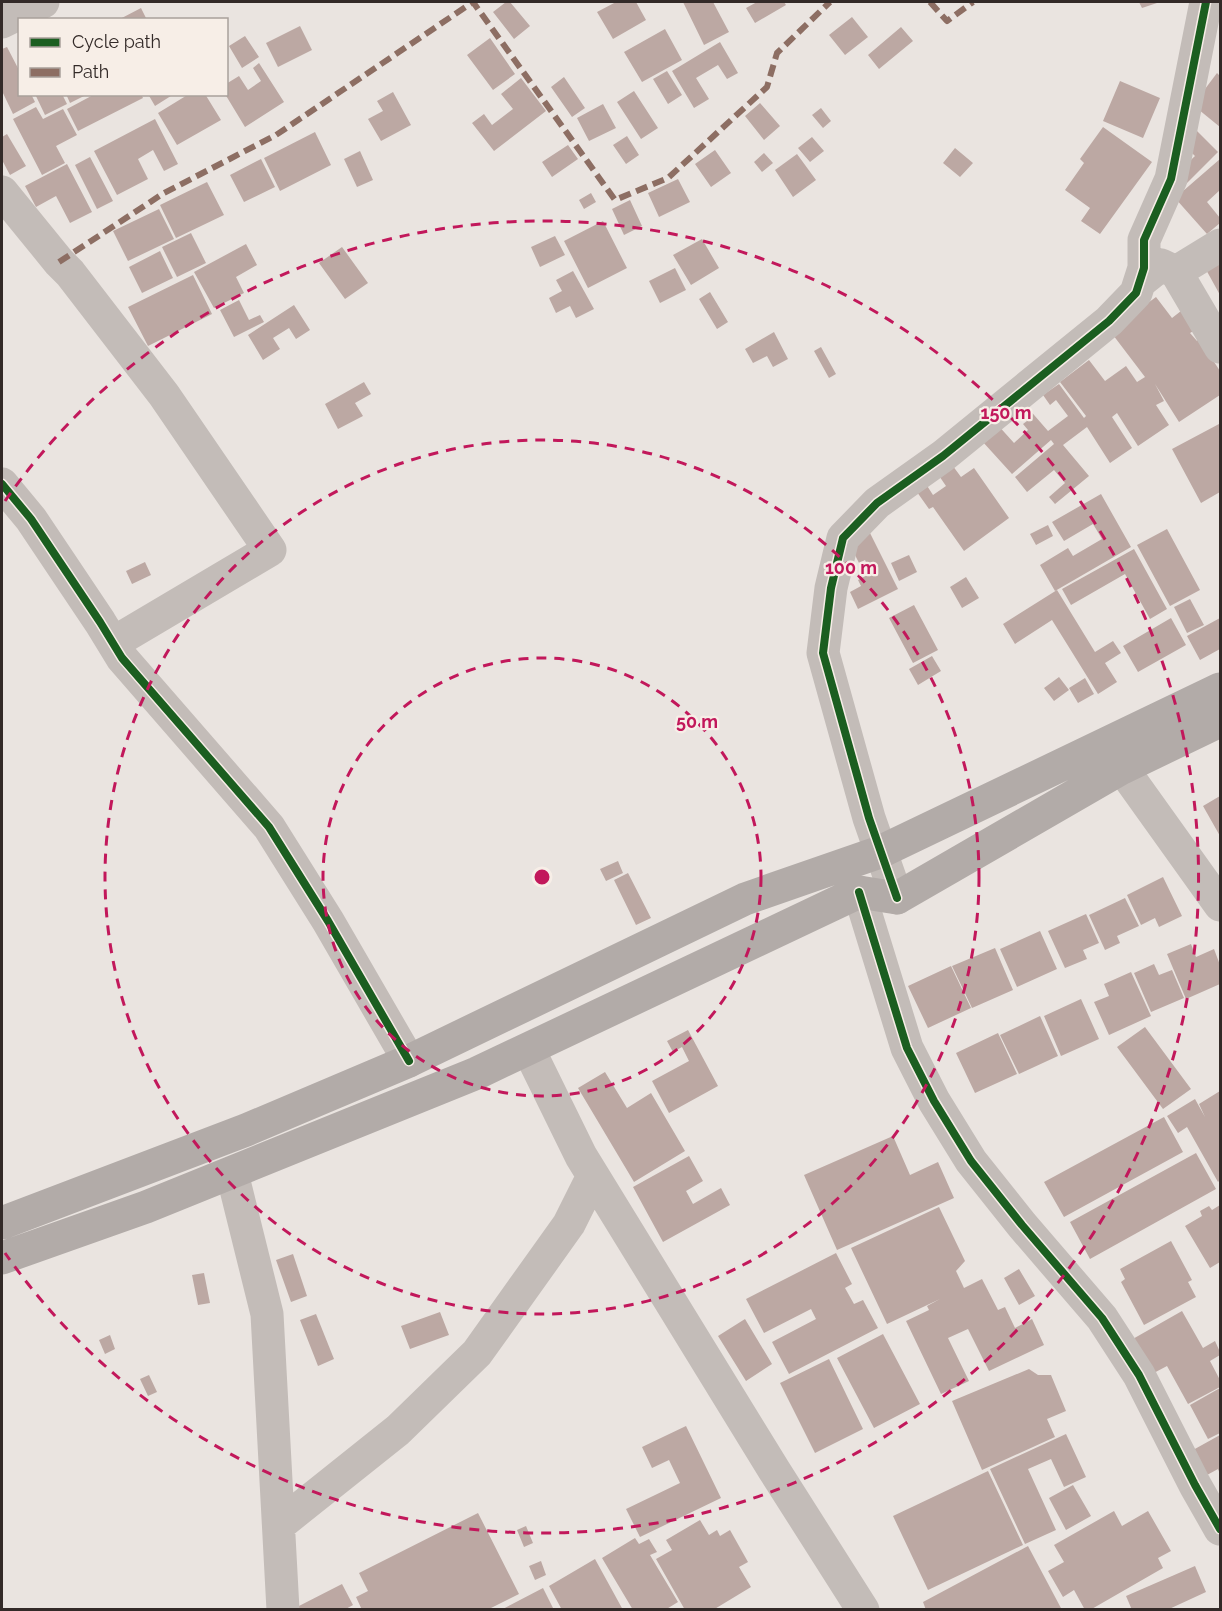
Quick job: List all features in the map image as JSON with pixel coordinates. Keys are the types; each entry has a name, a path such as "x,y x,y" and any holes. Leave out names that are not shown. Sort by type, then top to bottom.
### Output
{"main road":[{"path":"2,1222 246,1130 409,1061 745,899 880,852 1221,689"},
{"path":"2,1258 146,1207 477,1073 859,892 897,898 1122,768 1221,721"}],"street":[{"path":"2,21 14,2"},
{"path":"2,21 43,2"},
{"path":"897,898 880,852 823,653 831,588 843,538 877,503 943,456 1109,321 1136,293 1144,268 1144,240 1172,179 1206,2"},
{"path":"2,192 70,273 164,395 270,550 112,643"},
{"path":"1176,272 1221,244"},
{"path":"1141,281 1161,265 1176,272 1221,347"},
{"path":"2,484 31,519 122,658 268,827 328,921 409,1061"},
{"path":"1122,768 1221,905"},
{"path":"859,892 908,1048 934,1101 971,1161 1022,1225 1102,1318 1139,1375 1195,1485 1221,1529"},
{"path":"529,1050 581,1156 774,1470 864,1610"},
{"path":"232,1173 267,1314 284,1610"},
{"path":"279,1525 398,1430 477,1353 569,1224 593,1176"}],"building":[{"path":"506,2 510,2 530,26 514,39 493,12"},
{"path":"616,2 636,2 646,20 613,39 597,12"},
{"path":"683,2 713,2 729,32 704,45"},
{"path":"757,2 784,2 786,5 755,23 746,8"},
{"path":"1139,2 1160,2 1142,8"},
{"path":"141,8 146,18 122,18"},
{"path":"852,17 868,37 845,55 829,35"},
{"path":"300,26 312,50 278,67 266,43"},
{"path":"901,27 913,41 879,69 868,55"},
{"path":"665,29 682,60 642,82 624,52"},
{"path":"245,36 259,57 242,68 229,46"},
{"path":"490,38 515,74 493,90 467,55"},
{"path":"720,42 738,73 727,79 718,65 696,78 709,99 694,108 672,71"},
{"path":"7,47 18,68 18,96 32,96 35,102 13,114 2,91 2,49"},
{"path":"259,63 284,102 245,127 226,96 228,83 239,76 248,90 261,81 253,68"},
{"path":"667,71 682,95 668,104 653,79"},
{"path":"1217,73 1220,76 1220,127 1193,105"},
{"path":"564,77 585,108 572,117 551,87"},
{"path":"521,78 546,111 494,151 472,123 484,114 492,125 513,109 501,94"},
{"path":"1120,81 1160,98 1143,138 1103,121"},
{"path":"634,91 658,128 641,139 617,102"},
{"path":"393,92 411,125 381,141 368,119 383,111 377,101"},
{"path":"36,96 63,96 67,104 45,115"},
{"path":"67,96 84,96 70,103"},
{"path":"91,96 142,96 143,98 78,131 67,109"},
{"path":"149,96 171,96 155,106"},
{"path":"186,96 206,96 221,120 177,145 158,113"},
{"path":"760,103 780,126 764,140 745,116"},
{"path":"603,104 616,128 589,141 577,118"},
{"path":"36,107 43,119 63,109 77,135 56,146 65,163 42,175 13,119"},
{"path":"821,108 831,121 823,128 812,115"},
{"path":"155,119 178,164 164,171 153,150 138,159 148,179 117,195 94,151"},
{"path":"1103,127 1152,162 1100,234 1081,221 1090,208 1065,190 1084,163 1080,159"},
{"path":"1194,128 1218,152 1182,188 1172,178 1195,156 1181,142"},
{"path":"315,132 331,165 280,191 264,158"},
{"path":"7,134 26,166 10,175 2,160 2,137"},
{"path":"627,136 639,155 626,164 613,145"},
{"path":"812,137 824,151 810,162 798,148"},
{"path":"568,145 578,159 552,177 542,162"},
{"path":"955,148 973,163 960,177 943,163"},
{"path":"715,150 731,173 711,187 695,164"},
{"path":"360,151 373,180 357,187 344,159"},
{"path":"764,153 773,163 762,172 754,162"},
{"path":"797,154 816,180 793,197 775,170"},
{"path":"90,157 113,201 97,209 75,165"},
{"path":"261,159 275,187 244,202 230,175"},
{"path":"1220,159 1220,190 1207,202 1220,218 1220,223 1207,234 1175,198"},
{"path":"67,164 92,212 70,223 56,196 36,207 25,186"},
{"path":"678,179 690,202 659,217 648,193"},
{"path":"207,182 224,215 176,238 160,205"},
{"path":"591,193 596,202 584,209 579,200"},
{"path":"630,200 642,226 624,235 612,209"},
{"path":"159,209 174,239 128,261 113,231"},
{"path":"603,221 627,268 588,288 564,241"},
{"path":"191,233 206,263 177,277 162,247"},
{"path":"555,236 565,255 540,267 531,247"},
{"path":"702,239 719,268 691,285 673,255"},
{"path":"246,244 257,265 236,277 244,293 214,308 194,272"},
{"path":"342,247 368,283 345,299 319,263"},
{"path":"160,251 173,278 142,293 129,267"},
{"path":"1220,256 1220,295 1204,266"},
{"path":"675,268 686,290 660,303 649,281"},
{"path":"573,271 594,309 576,318 570,306 556,313 549,298 562,291 556,280"},
{"path":"193,275 212,314 148,346 128,307"},
{"path":"710,292 728,322 717,329 699,299"},
{"path":"1156,297 1172,318 1181,311 1195,330 1190,333 1197,341 1199,339 1220,371 1220,395 1179,422 1155,384 1164,401 1156,405 1169,425 1138,446 1117,413 1112,417 1132,448 1110,463 1087,427 1063,445 1089,476 1055,504 1049,497 1065,483 1054,470 1027,492 1015,477 1054,444 1051,440 1012,474 972,430 996,423 1014,443 1028,430 1023,424 1027,421 1014,407 1021,400 1048,431 1068,416 1056,400 1050,405 1043,395 1059,384 1084,418 1086,416 1060,382 1089,360 1105,381 1126,366 1137,382 1145,377 1110,331"},
{"path":"239,300 249,320 260,315 264,322 234,337 220,310"},
{"path":"294,305 310,330 296,339 289,328 273,338 280,349 263,360 248,335"},
{"path":"774,332 788,359 773,367 767,356 753,363 745,349"},
{"path":"821,347 836,374 829,378 814,351"},
{"path":"364,382 371,394 355,403 363,416 338,429 325,404"},
{"path":"1219,424 1220,492 1201,503 1172,449"},
{"path":"947,458 961,477 974,468 1009,518 964,551 933,507 929,509 912,485 922,478 933,495 946,486 933,467"},
{"path":"1101,494 1131,547 1055,591 1040,565 1068,548 1073,556 1102,539 1093,524 1064,541 1052,522"},
{"path":"1048,525 1053,536 1036,545 1030,534"},
{"path":"868,529 898,589 858,609 850,592 861,586 858,580 871,573 865,560 859,563 847,539"},
{"path":"1167,529 1200,590 1170,606 1137,545"},
{"path":"1134,549 1167,609 1150,619 1125,574 1071,605 1062,589"},
{"path":"909,555 917,572 899,581 891,563"},
{"path":"145,562 151,575 132,584 126,571"},
{"path":"966,577 979,598 962,608 950,587"},
{"path":"1057,590 1095,652 1113,641 1121,653 1105,663 1117,682 1098,694 1052,620 1015,644 1003,624"},
{"path":"1190,599 1204,625 1187,633 1174,607"},
{"path":"914,605 938,650 913,663 889,618"},
{"path":"1171,618 1186,645 1138,672 1123,646"},
{"path":"1220,618 1220,649 1200,660 1187,636"},
{"path":"932,656 941,671 918,685 909,669"},
{"path":"1059,677 1069,690 1054,701 1044,688"},
{"path":"1085,678 1094,694 1078,703 1069,688"},
{"path":"1220,796 1220,836 1203,806"},
{"path":"618,861 623,873 606,881 600,869"},
{"path":"628,873 651,918 636,925 614,880"},
{"path":"1163,877 1182,916 1159,927 1155,918 1141,925 1127,895"},
{"path":"1125,898 1139,926 1117,936 1120,943 1105,950 1089,915"},
{"path":"1086,914 1099,943 1083,950 1087,959 1065,968 1048,931"},
{"path":"1040,931 1057,969 1017,987 1000,949"},
{"path":"1191,944 1196,957 1214,949 1220,965 1220,984 1186,999 1167,954"},
{"path":"995,948 1013,990 972,1008 952,966"},
{"path":"1154,964 1159,975 1172,970 1184,998 1151,1012 1134,973"},
{"path":"951,966 971,1008 928,1028 908,986"},
{"path":"1131,972 1151,1016 1109,1035 1094,1002 1109,996 1104,984"},
{"path":"1081,999 1099,1039 1061,1056 1044,1016"},
{"path":"1040,1016 1058,1056 1019,1074 1000,1035"},
{"path":"1145,1027 1191,1089 1163,1109 1117,1047"},
{"path":"688,1030 718,1086 669,1113 652,1081 689,1061 682,1047 673,1052 667,1041"},
{"path":"998,1033 1017,1074 975,1093 956,1053"},
{"path":"605,1072 627,1108 651,1093 685,1151 634,1182 578,1088"},
{"path":"1220,1091 1220,1180 1218,1182 1187,1127 1178,1133 1167,1116 1195,1099 1205,1117 1199,1104"},
{"path":"1164,1117 1183,1152 1064,1217 1044,1182"},
{"path":"893,1136 910,1175 938,1162 954,1198 837,1250 804,1175"},
{"path":"1196,1153 1216,1189 1090,1259 1070,1222"},
{"path":"689,1156 703,1181 686,1191 693,1204 721,1188 730,1205 663,1242 633,1187"},
{"path":"1220,1205 1220,1262 1210,1268 1185,1226 1202,1216 1200,1211 1209,1206 1212,1210"},
{"path":"939,1207 965,1261 956,1271 964,1288 982,1279 998,1310 1005,1307 1015,1328 1032,1319 1044,1345 989,1371 968,1329 948,1338 969,1381 941,1394 906,1321 929,1310 927,1306 940,1299 887,1324 851,1248"},
{"path":"1171,1241 1192,1280 1188,1282 1196,1297 1144,1325 1121,1282 1125,1279 1120,1269"},
{"path":"836,1253 852,1284 845,1288 854,1304 863,1300 878,1328 789,1374 772,1342 816,1319 811,1309 764,1333 746,1299"},
{"path":"293,1254 307,1296 291,1302 276,1260"},
{"path":"1019,1269 1035,1296 1019,1305 1004,1278"},
{"path":"204,1273 210,1303 198,1305 192,1275"},
{"path":"1182,1311 1203,1348 1215,1341 1220,1352 1220,1355 1210,1361 1220,1380 1220,1387 1188,1404 1167,1366 1150,1375 1131,1340"},
{"path":"440,1312 449,1335 410,1349 401,1326"},
{"path":"316,1314 334,1359 318,1366 300,1320"},
{"path":"745,1319 772,1364 746,1381 718,1336"},
{"path":"883,1334 920,1404 874,1428 837,1358"},
{"path":"110,1335 115,1349 105,1354 99,1340"},
{"path":"829,1359 863,1429 815,1453 780,1383"},
{"path":"1029,1369 1038,1375 1051,1375 1066,1411 1047,1419 1055,1437 982,1470 952,1401"},
{"path":"149,1375 157,1392 148,1396 140,1379"},
{"path":"1220,1388 1220,1433 1208,1439 1190,1405"},
{"path":"686,1426 721,1498 640,1537 626,1509 680,1483 669,1460 652,1468 642,1447"},
{"path":"1066,1434 1086,1477 1064,1487 1051,1459 1028,1469 1056,1530 1025,1544 990,1469"},
{"path":"1220,1435 1220,1474 1218,1469 1207,1475 1193,1450"},
{"path":"988,1471 1023,1545 928,1590 893,1516"},
{"path":"1073,1485 1091,1516 1066,1530 1049,1498"},
{"path":"1114,1511 1122,1526 1148,1511 1171,1551 1158,1558 1163,1568 1090,1610 1085,1610 1074,1590 1063,1597 1048,1571 1064,1562 1054,1545"},
{"path":"478,1513 519,1594 487,1610 362,1610 356,1597 368,1591 359,1573"},
{"path":"700,1520 709,1535 717,1530 720,1536 730,1530 748,1562 739,1567 751,1587 713,1610 685,1610 656,1559 672,1550 666,1540"},
{"path":"526,1526 533,1543 524,1547 517,1530"},
{"path":"635,1538 639,1544 649,1539 657,1552 650,1555 678,1602 665,1610 633,1610 602,1558"},
{"path":"1028,1546 1062,1610 926,1610 923,1602"},
{"path":"595,1559 623,1610 562,1610 549,1586"},
{"path":"541,1561 546,1575 535,1580 529,1566"},
{"path":"1195,1566 1206,1592 1167,1610 1132,1610 1126,1596"},
{"path":"342,1584 353,1605 344,1610 298,1610 297,1607"},
{"path":"543,1588 554,1610 501,1610"}],"marked path":[{"path":"59,262 164,193 276,135 473,2 615,200 668,178 767,87 777,53 830,2"},
{"path":"930,2 947,21 973,2"}],"cycle path":[{"path":"897,898 869,818 823,653 831,588 843,538 877,503 943,456 1109,321 1136,293 1144,268 1144,240 1171,179 1206,2"},
{"path":"2,484 31,519 122,658 269,827 328,921 409,1061"},
{"path":"859,892 907,1048 934,1101 971,1161 1022,1225 1102,1318 1139,1375 1220,1529"}]}
